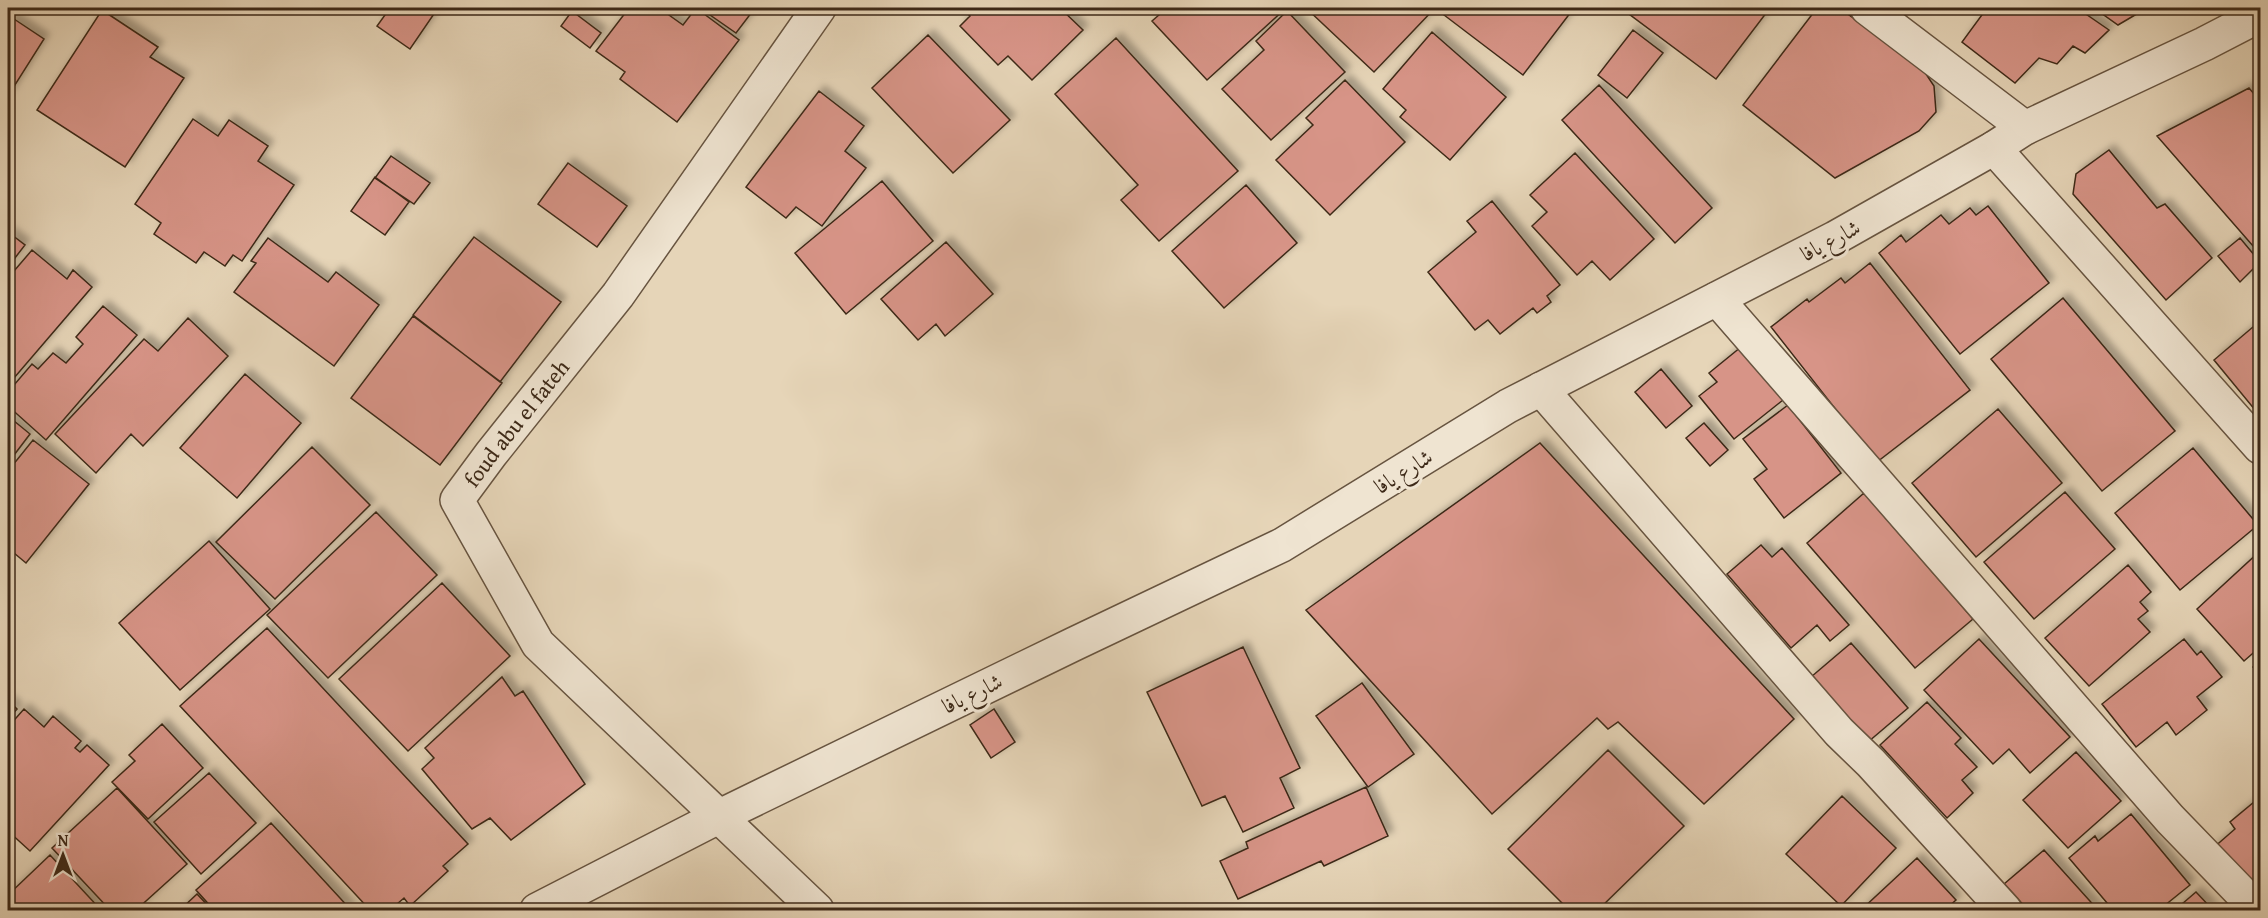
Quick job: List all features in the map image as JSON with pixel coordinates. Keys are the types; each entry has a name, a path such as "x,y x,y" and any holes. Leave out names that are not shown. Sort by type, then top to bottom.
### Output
{"street":[{"name":"foud abu el fateh","path":"720,816 538,645 457,500 491,453 618,295 819,8"},
{"path":"1867,8 2025,128"},
{"name":"شارع يافا","path":"537,910 720,816 1282,545 1541,388 1835,238 2025,128 2204,44 2260,15"},
{"path":"1994,148 2260,447"},
{"path":"1717,299 2170,819 2258,910"},
{"path":"1541,388 1839,732 1871,763 2005,910"},
{"path":"720,816 817,910"}],"building":[{"path":"390,8 438,8 410,49 377,26"},
{"path":"629,8 659,8 683,25 696,8 739,40 677,122 620,79 625,72 596,51"},
{"path":"700,8 755,8 736,33"},
{"path":"910,8 923,8 916,13"},
{"path":"962,8 1060,8 1083,30 1032,80 1008,56 998,65 960,26 970,16"},
{"path":"1167,8 1286,8 1207,80 1152,21"},
{"path":"1306,8 1435,8 1374,72"},
{"path":"1450,8 1574,8 1523,75 1444,15"},
{"path":"1634,8 1770,8 1716,79 1629,14"},
{"path":"1817,8 1839,8 1920,65 1934,86 1936,112 1919,131 1835,178 1743,105"},
{"path":"1987,8 2077,8 2109,30 2085,53 2073,46 2057,64 2039,58 2015,83 1962,42"},
{"path":"2094,8 2147,8 2118,25"},
{"path":"102,10 158,47 150,57 184,78 125,167 37,110"},
{"path":"572,11 601,33 590,48 561,26"},
{"path":"1287,11 1345,72 1271,140 1222,89 1264,50 1256,41"},
{"path":"8,15 44,39 8,96"},
{"path":"1633,30 1663,53 1627,98 1598,75"},
{"path":"1432,32 1506,97 1450,160 1400,117 1406,110 1383,89"},
{"path":"928,35 1010,120 953,173 872,88"},
{"path":"1116,38 1238,171 1159,241 1121,200 1138,185 1055,94"},
{"path":"1345,80 1405,142 1330,215 1276,160 1313,125 1306,118"},
{"path":"1599,85 1712,208 1675,243 1562,120"},
{"path":"2249,88 2260,101 2260,254 2157,136"},
{"path":"819,91 864,126 845,151 866,168 822,226 796,207 786,218 746,187"},
{"path":"193,119 218,136 229,120 268,146 258,161 294,185 242,261 233,255 225,266 204,252 196,263 154,234 161,223 135,204"},
{"path":"2109,150 2157,208 2165,204 2212,258 2166,300 2073,194 2076,174"},
{"path":"1575,153 1654,239 1610,280 1592,261 1577,275 1532,226 1547,212 1530,195"},
{"path":"391,156 430,183 414,204 375,178"},
{"path":"568,163 627,206 597,247 538,204"},
{"path":"375,177 409,202 385,235 351,211"},
{"path":"882,181 933,241 846,314 795,253"},
{"path":"1246,185 1297,243 1224,308 1172,251"},
{"path":"1492,201 1560,285 1547,296 1551,302 1537,313 1533,308 1500,334 1488,320 1475,330 1428,272 1476,232 1467,221"},
{"path":"1988,206 2049,283 1960,354 1879,253 1901,235 1906,242 1941,215 1949,224 1970,208 1976,215"},
{"path":"8,232 25,245 8,267"},
{"path":"474,237 561,302 500,382 413,315"},
{"path":"268,238 328,282 336,272 379,305 334,366 234,292 256,263 251,261"},
{"path":"2240,238 2260,262 2240,282 2218,256"},
{"path":"946,242 993,294 945,336 936,324 918,340 881,299"},
{"path":"32,250 67,279 73,270 92,287 8,385 8,278"},
{"path":"1870,263 1970,390 1877,462 1771,327 1807,299 1809,302 1841,278 1845,283"},
{"path":"2063,298 2175,431 2102,491 1991,359"},
{"path":"103,306 137,335 46,440 8,406 8,392 32,364 38,369 53,353 66,363 83,344 76,337"},
{"path":"413,316 502,383 440,465 351,398"},
{"path":"188,318 228,356 143,446 131,434 96,473 55,434 144,339 158,351"},
{"path":"2260,321 2260,416 2214,360"},
{"path":"1741,347 1783,400 1734,439 1699,396 1717,382 1709,373"},
{"path":"1661,369 1692,406 1666,428 1635,392"},
{"path":"245,374 301,423 237,498 180,448"},
{"path":"1788,405 1841,473 1784,518 1754,479 1767,469 1743,439"},
{"path":"1998,409 2062,483 1976,557 1912,483"},
{"path":"8,416 30,434 8,463"},
{"path":"1704,423 1728,450 1710,466 1686,438"},
{"path":"33,440 89,484 26,563 8,548 8,471"},
{"path":"1540,443 1794,719 1704,804 1618,722 1608,729 1597,718 1492,814 1306,610"},
{"path":"312,447 370,505 275,599 216,542"},
{"path":"2193,448 2258,525 2180,590 2115,513"},
{"path":"2065,492 2115,549 2034,619 1984,562"},
{"path":"1864,493 1973,619 1915,668 1807,543"},
{"path":"376,512 437,575 328,678 267,615"},
{"path":"209,541 270,609 180,690 119,623"},
{"path":"1761,545 1772,557 1782,548 1849,625 1830,641 1817,625 1791,648 1727,574"},
{"path":"2260,551 2260,647 2244,661 2197,609"},
{"path":"2128,565 2151,592 2140,602 2148,611 2138,619 2150,632 2089,686 2045,638"},
{"path":"442,583 510,656 408,751 339,679"},
{"path":"267,628 468,844 443,866 448,871 410,906 404,898 390,910 370,910 180,706"},
{"path":"1979,639 2070,737 2030,773 2009,749 1993,764 1924,690"},
{"path":"2184,639 2197,655 2201,651 2222,677 2197,697 2207,710 2176,735 2167,722 2136,747 2102,704"},
{"path":"1851,643 1908,708 1868,742 1811,677"},
{"path":"1243,647 1300,768 1280,778 1294,808 1243,832 1225,796 1202,806 1147,692"},
{"path":"2260,660 2260,675 2253,667"},
{"path":"502,677 515,696 523,691 585,784 511,840 490,818 472,829 422,769 434,758 425,748"},
{"path":"1362,683 1414,754 1368,787 1316,716"},
{"path":"8,700 17,709 8,719"},
{"path":"1927,702 1961,738 1955,744 1977,767 1962,780 1973,793 1947,818 1880,745"},
{"path":"24,709 44,727 53,716 81,741 75,748 80,752 87,745 109,765 30,851 8,831 8,727"},
{"path":"994,709 1015,742 991,758 970,725"},
{"path":"162,724 203,768 148,819 112,782 135,761 129,755"},
{"path":"1608,750 1684,826 1598,910 1569,910 1508,849"},
{"path":"2076,752 2121,801 2068,848 2023,800"},
{"path":"209,773 256,823 201,874 154,822"},
{"path":"1366,787 1388,836 1324,866 1321,861 1238,899 1220,861 1248,848 1246,842"},
{"path":"117,788 187,864 136,910 110,910 52,848"},
{"path":"1842,796 1896,848 1841,906 1786,854"},
{"path":"2254,802 2260,809 2260,889 2212,849 2235,829 2230,822"},
{"path":"2131,814 2190,885 2159,910 2113,910 2069,858 2095,836 2098,841"},
{"path":"271,823 351,910 214,910 196,890"},
{"path":"2044,850 2098,910 2028,910 2004,884"},
{"path":"50,855 101,910 8,910 8,895"},
{"path":"1917,858 1956,900 1945,910 1861,910"},
{"path":"2196,892 2213,910 2175,910"},
{"path":"197,894 212,910 180,910"}]}
